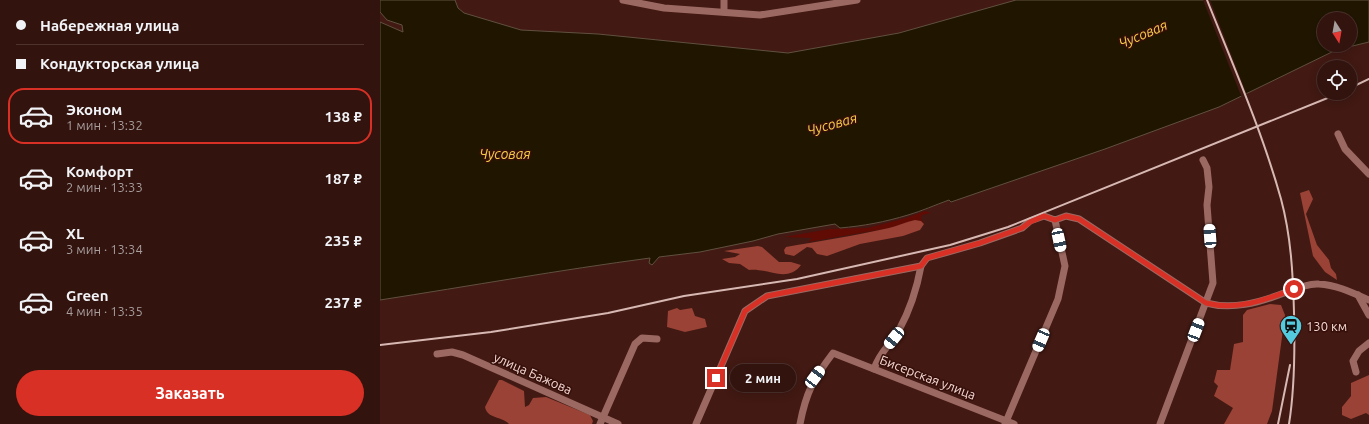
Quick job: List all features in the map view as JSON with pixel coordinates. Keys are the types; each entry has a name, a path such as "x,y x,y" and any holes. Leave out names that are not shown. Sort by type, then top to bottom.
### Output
{"street":[{"path":"622,0 664,8 760,15 820,2 857,0"},
{"path":"724,0 724,12"},
{"path":"1338,134 1345,149 1369,174"},
{"path":"1160,424 1213,283 1207,205 1209,187 1207,168 1203,160"},
{"path":"874,369 877,359 902,325 914,296 921,266 927,258 980,243 1022,228 1030,222 1044,216 1055,220 1066,216 1079,219 1206,303 1220,307 1258,303 1294,289 1318,284 1340,287 1369,300"},
{"path":"1006,422 1058,299 1064,266 1055,220"},
{"path":"696,424 745,311 767,296 921,266"},
{"path":"1358,295 1369,315"},
{"path":"601,421 635,344 642,338 657,339"},
{"path":"1356,372 1353,360 1359,351 1369,343"},
{"name":"улица Бажова","path":"437,354 452,352 463,355 601,421 618,424"},
{"name":"Бисерская улица","path":"800,424 804,405 815,377 833,353 1014,424"}],"shaded area":[{"path":"1309,190 1313,199 1306,214 1317,245 1329,260 1331,268 1336,274 1337,280 1325,272 1313,256 1300,193"},
{"path":"925,211 931,213 922,215 921,218 924,224 921,221 915,220 890,228 808,242 812,238 784,237 830,229 868,228 906,218"},
{"path":"915,220 921,221 924,224 920,230 903,236 860,244 827,256 817,254 812,248 807,247 794,256 785,254 784,250 786,247 876,231"},
{"path":"758,246 762,247 779,262 791,262 801,265 795,271 776,274 749,270 740,264 729,263 722,259 735,257 740,254 724,251"},
{"path":"1270,304 1281,305 1285,315 1272,411 1267,424 1224,424 1233,408 1214,396 1218,386 1214,382 1217,370 1230,370 1234,344 1243,342 1243,315 1247,310"},
{"path":"677,308 680,310 692,308 695,316 705,319 707,327 685,332 667,327 668,311"},
{"path":"1369,375 1369,415 1366,413 1351,419 1342,415 1342,407 1351,396 1351,383"},
{"path":"499,380 502,380 524,391 525,407 529,405 533,398 546,397 590,415 593,421 592,424 509,424 506,421 492,416 486,411 485,407"}],"water":[{"name":"Чусовая","path":"380,0 455,0 458,8 464,13 521,30 598,34 788,53 899,33 1016,0 1369,0 1369,42 1357,45 1357,12 1317,12 1317,52 1332,52 1219,107 1105,149 951,202 949,200 918,212 882,222 840,228 835,224 778,234 700,252 659,257 652,265 649,263 650,258 380,300 380,22 403,32 402,25 387,20 380,12"}],"pier":[{"path":"1203,0 1210,0 1247,95 1242,98"}],"railway":[{"path":"1207,0 1247,98 1265,148 1281,199 1287,227 1294,298 1294,368 1289,424"},
{"path":"1357,85 1369,79"},
{"path":"380,345 491,332 608,313 684,296 797,279 950,245 1008,227 1323,100"},
{"path":"1278,424 1290,365"}],"place":[{"name":"130 км","path":"1291,346"}],"route":[{"path":"716,378 745,311 767,296 921,266 927,258 980,243 1022,228 1030,222 1044,216 1055,220 1066,216 1079,219 1206,303 1220,307 1258,303 1294,289"}]}
